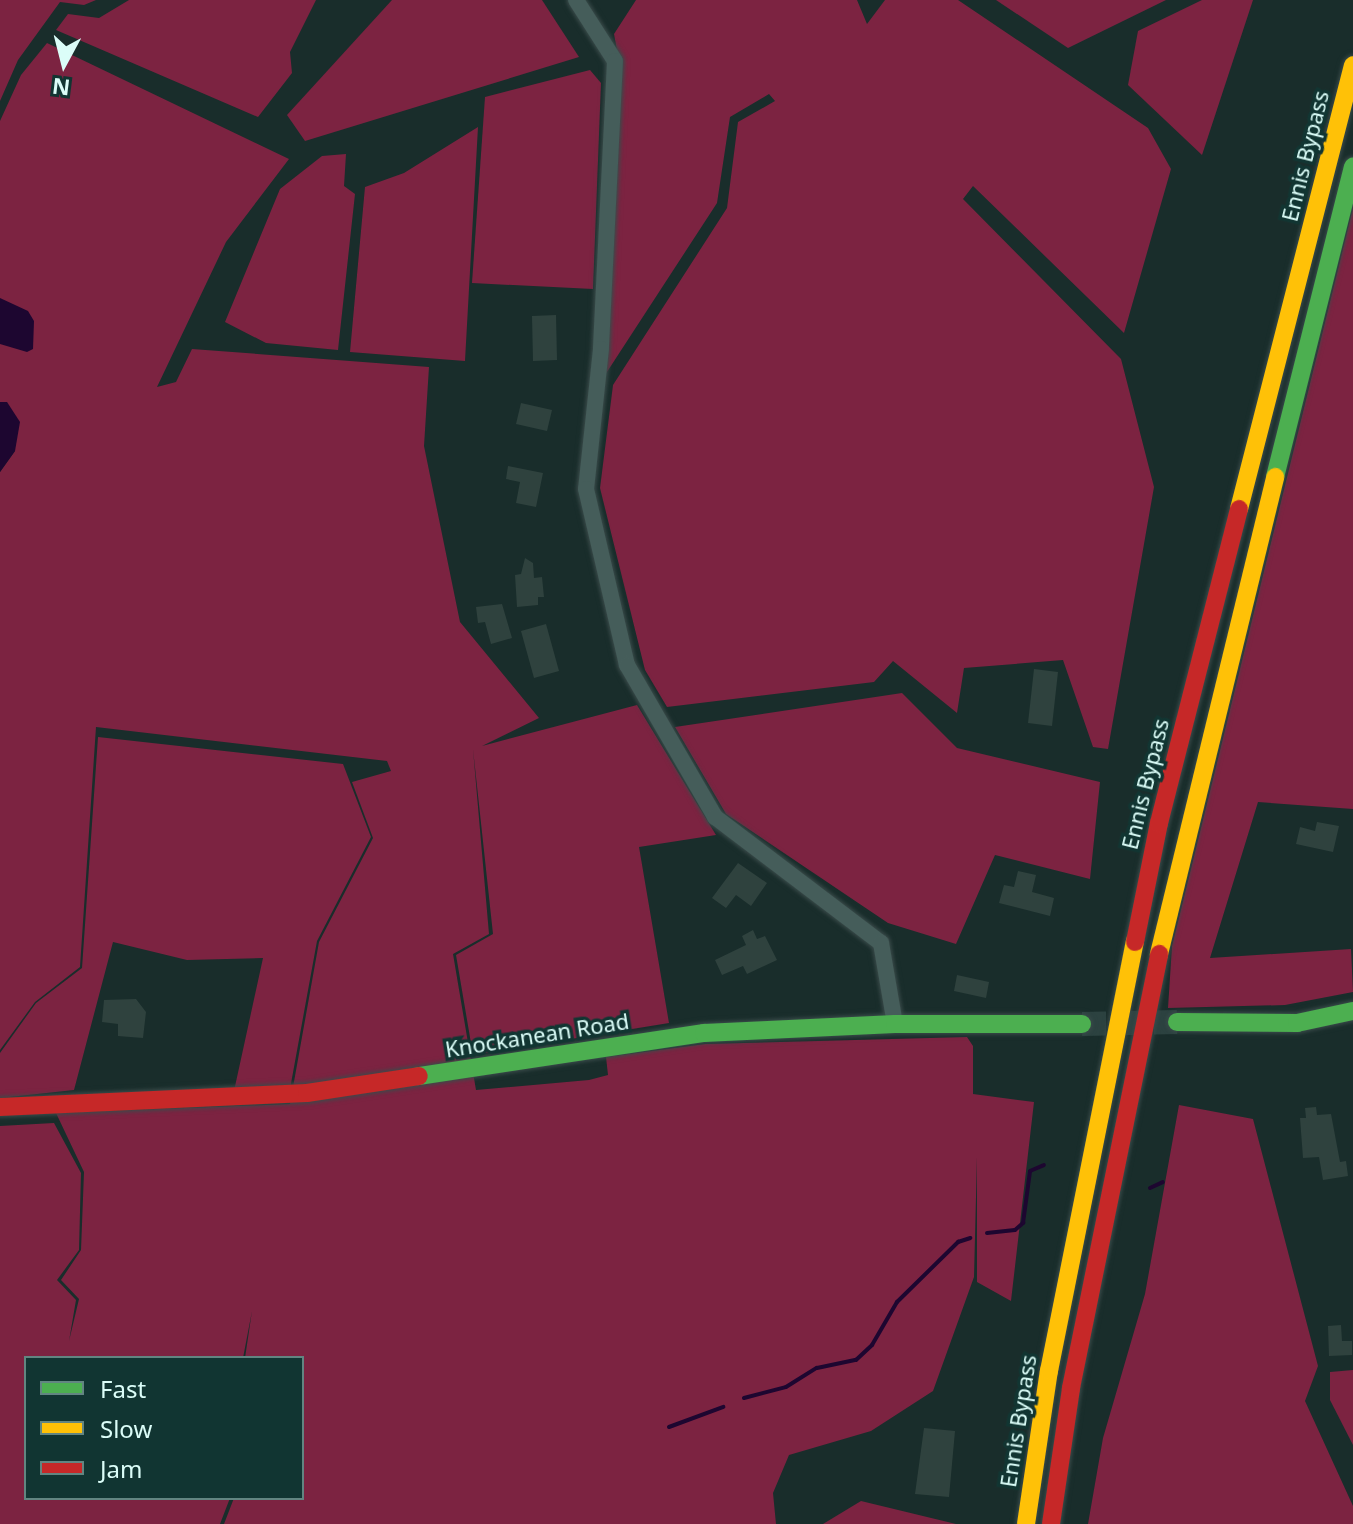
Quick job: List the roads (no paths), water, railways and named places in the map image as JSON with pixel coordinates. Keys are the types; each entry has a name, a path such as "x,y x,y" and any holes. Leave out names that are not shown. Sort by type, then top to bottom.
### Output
{"main road":[{"name":"Ennis Bypass","path":"1026,1524 1049,1371 1159,823 1353,65"},
{"path":"1051,1524 1071,1388 1179,856 1353,167"},
{"path":"1177,1022 1297,1023 1353,1011"},
{"name":"Knockanean Road","path":"0,1107 307,1093 704,1033 895,1024 1082,1024"}],"street":[{"path":"576,0 615,61 601,349 586,489 627,665 715,817 881,943 895,1024"}],"waterway":[{"path":"987,1233 1015,1230 1023,1223 1030,1171 1044,1165"},
{"path":"1150,1188 1163,1182"},
{"path":"744,1398 786,1387 817,1368 856,1360 872,1345 897,1302 958,1242 970,1238"},
{"path":"669,1427 723,1407"}],"tunnel":[{"path":"1082,1024 1177,1022"}]}
